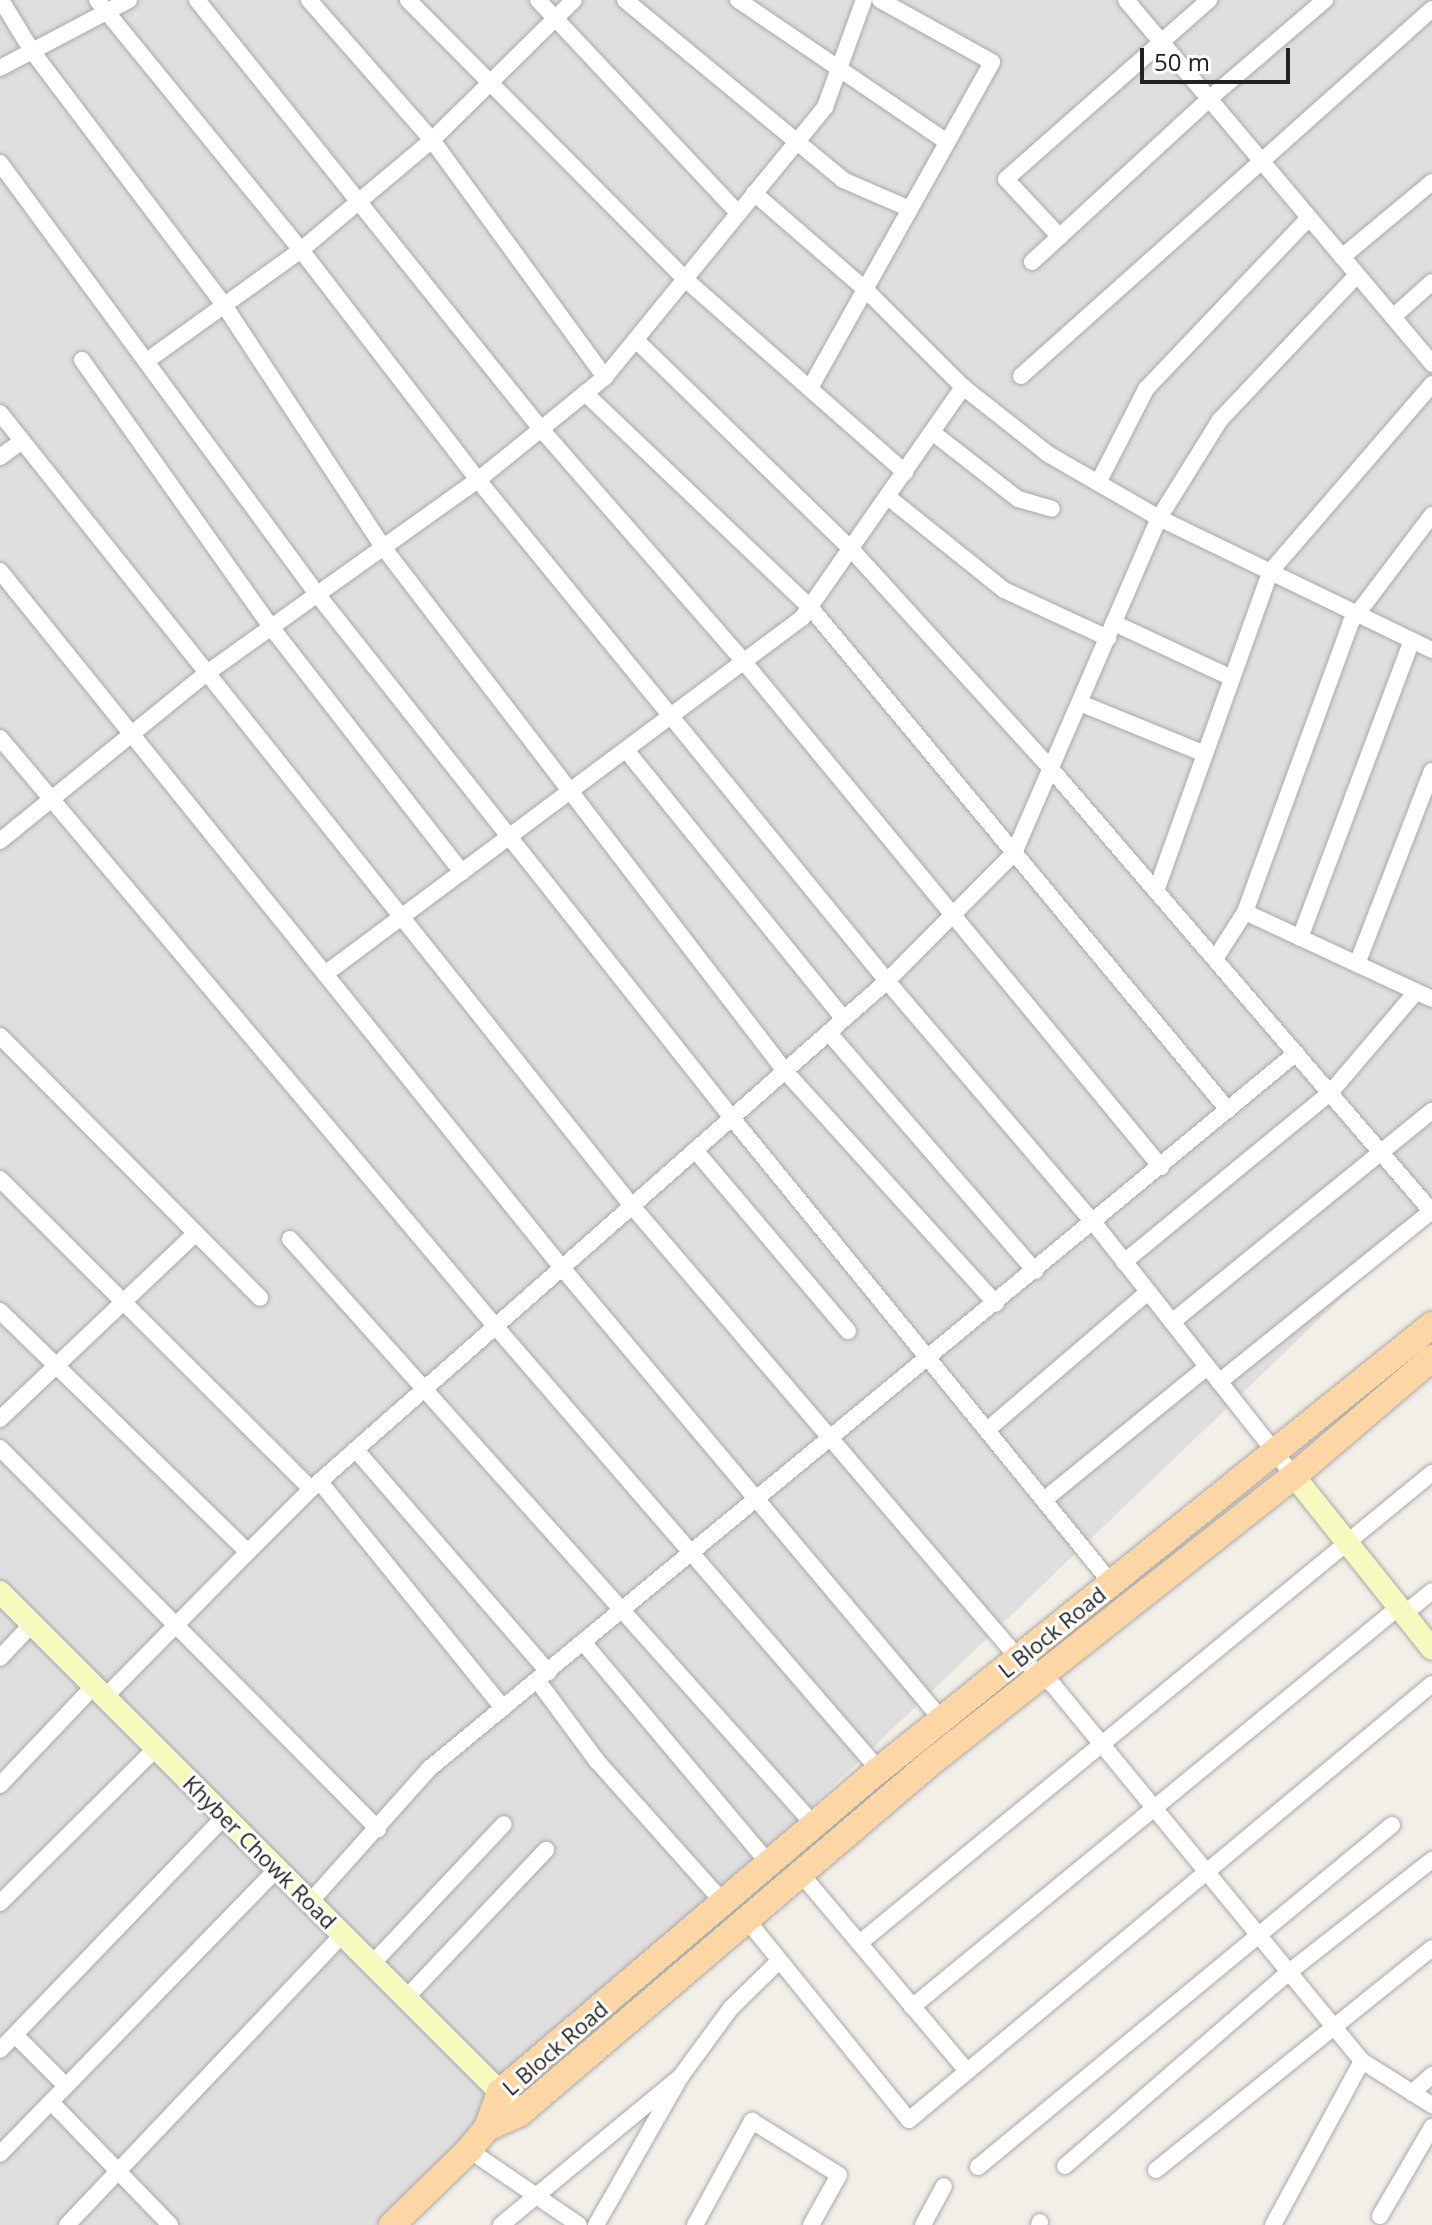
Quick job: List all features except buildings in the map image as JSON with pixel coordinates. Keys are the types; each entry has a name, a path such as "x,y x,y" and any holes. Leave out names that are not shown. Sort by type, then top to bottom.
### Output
{"main road":[{"name":"L Block Road","path":"487,2128 520,2113 802,1875 1029,1666 1112,1584 1432,1325"},
{"name":"L Block Road","path":"487,2128 500,2092 816,1827 879,1770 942,1720 1029,1666 1294,1476 1432,1358"},
{"path":"392,2225 469,2150 487,2128"}],"street":[{"path":"1,0 32,51 224,305 383,547 785,1071 996,1304"},
{"path":"0,68 32,51 100,6 129,0"},
{"path":"197,0 361,200 541,429 744,662 1161,1167"},
{"path":"309,0 432,140 605,377"},
{"path":"408,0 488,85 685,279 905,472"},
{"path":"538,0 738,213"},
{"path":"148,360 301,250 432,140 574,0"},
{"path":"625,0 843,180 910,209"},
{"path":"738,0 838,71 947,142"},
{"path":"0,841 207,673 478,480 605,377 825,107 864,0"},
{"path":"810,388 992,62 880,0"},
{"path":"1126,0 1432,364"},
{"path":"1060,237 1006,179 1209,0"},
{"path":"1032,262 1209,99 1325,0"},
{"path":"100,6 301,250 478,480 887,981 1094,1223 1432,1649"},
{"path":"1021,376 1259,159 1432,9"},
{"path":"0,163 148,360 317,594 732,1118 1112,1584"},
{"path":"1342,257 1432,182"},
{"path":"754,193 865,289 963,387 1048,454 1159,518 1432,650"},
{"path":"1098,483 1146,389 1309,218"},
{"path":"0,1785 176,1625 316,1485 887,981 1014,853 1159,518 1220,420 1357,275"},
{"path":"1393,317 1432,282"},
{"path":"636,340 851,549 1052,770 1432,1211 1219,1382"},
{"path":"82,360 271,627 462,872"},
{"path":"1156,891 1270,572 1432,384"},
{"path":"325,974 744,662 810,607 963,387"},
{"path":"585,393 810,607 1228,1110"},
{"path":"0,413 632,1206 1099,1743 1362,2061 1432,2105"},
{"path":"932,432 1018,499 1052,509"},
{"path":"0,457 22,441"},
{"path":"888,497 1004,590 1232,678"},
{"path":"1215,959 1245,912 1351,622 1432,515"},
{"path":"0,571 563,1269 942,1720"},
{"path":"1300,938 1412,640"},
{"path":"1080,703 1205,754"},
{"path":"0,738 496,1327 879,1770"},
{"path":"626,750 844,1019"},
{"path":"1357,964 1432,771"},
{"path":"1245,912 1432,999"},
{"path":"1124,1262 1330,1093 1416,992"},
{"path":"829,1033 1035,1271"},
{"path":"0,1036 260,1298"},
{"path":"310,1902 430,1768 831,1436 996,1304 1296,1053"},
{"path":"1172,1322 1432,1111"},
{"path":"695,1150 848,1331"},
{"path":"0,1179 125,1304 316,1485 503,1708"},
{"path":"0,1419 125,1304 196,1233"},
{"path":"290,1239 428,1387 816,1827"},
{"path":"987,1430 1148,1292"},
{"path":"0,1311 248,1552"},
{"path":"1044,1500 1207,1367"},
{"path":"0,1448 378,1829"},
{"path":"356,1450 542,1676 597,1761 725,1904"},
{"path":"862,1941 1099,1743 1432,1473"},
{"path":"912,2007 1152,1807 1401,1611 1432,1591"},
{"name":"Khyber Chowk Road","path":"0,1592 520,2113"},
{"path":"0,1658 32,1624"},
{"path":"583,1642 770,1865"},
{"path":"747,1920 909,2120 1432,1684"},
{"path":"0,1903 156,1748"},
{"path":"0,2050 224,1817"},
{"path":"372,1964 504,1824"},
{"path":"978,2167 1392,1825"},
{"path":"406,1998 546,1850"},
{"path":"1065,2166 1289,1972 1432,1860"},
{"path":"0,2154 277,1869"},
{"path":"802,1875 862,1941 912,2007 966,2070"},
{"path":"67,2225 342,1935"},
{"path":"1156,2170 1432,1948"},
{"path":"596,2225 681,2076 731,2008 779,1961"},
{"path":"15,2035 66,2086"},
{"path":"1273,2225 1362,2061"},
{"path":"1412,2093 1432,2075"},
{"path":"501,2225 681,2076"},
{"path":"51,2102 170,2225"},
{"path":"695,2225 752,2121 839,2175 811,2225"},
{"path":"1380,2216 1432,2127"},
{"path":"469,2150 579,2225"},
{"path":"923,2225 944,2186"}],"shaded area":[{"path":"0,0 1432,0 1432,1211 376,2225 0,2225"}]}
